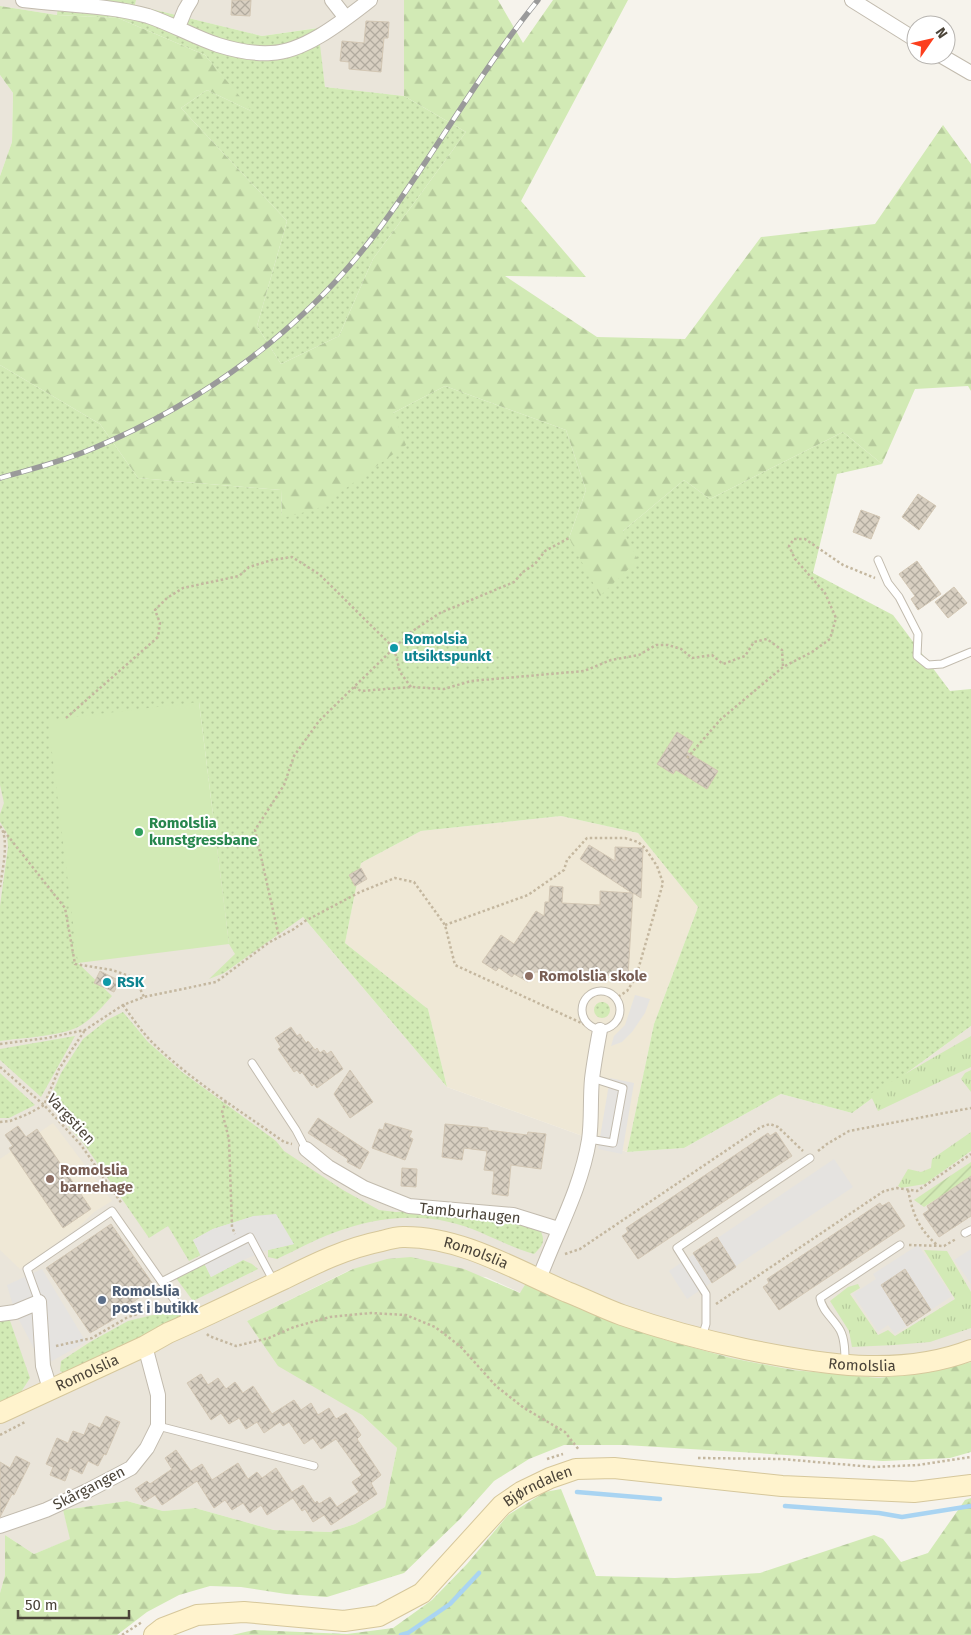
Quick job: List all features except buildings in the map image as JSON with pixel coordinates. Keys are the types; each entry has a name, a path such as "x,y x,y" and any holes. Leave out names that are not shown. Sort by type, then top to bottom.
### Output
{"street":[{"path":"23,0 118,10 147,16 218,45 254,52 272,53 294,48 316,37 370,0"},
{"path":"178,28 191,0"},
{"path":"332,0 346,18"},
{"path":"852,0 906,34"},
{"path":"956,64 971,73"},
{"path":"539,1279 558,1229 566,1215 582,1168 589,1139 594,1028"},
{"name":"Tamburhaugen","path":"306,1149 328,1167 364,1188 409,1206 513,1215 558,1229"},
{"name":"Romolslia","path":"0,1413 145,1346 199,1328 274,1283 327,1258 358,1246 401,1237 427,1238 450,1243 490,1257 622,1315 701,1339 778,1356 845,1365 881,1367 916,1364 954,1357 971,1350"},
{"path":"0,1314 15,1312 39,1302 43,1366 50,1390"},
{"name":"Skårgangen","path":"0,1526 46,1510 87,1491 130,1468 147,1448 158,1426 158,1395 145,1346"},
{"name":"Bjørndalen","path":"150,1627 163,1628 197,1615 244,1612 344,1621 379,1616 422,1593 502,1505 550,1478 576,1469 614,1468 782,1486 914,1492 971,1485"}],"lane":[{"path":"878,560 888,583 899,597 918,634 917,656 928,665 942,664 971,652"},
{"path":"596,991 607,992 616,998 620,1009 618,1020 610,1027 594,1028 582,1017 581,1006 587,997 596,991"},
{"name":"Tamburhaugen","path":"252,1063 296,1130 306,1149"},
{"path":"589,1139 613,1143 623,1088 592,1078"},
{"path":"701,1339 706,1324 706,1294 676,1248 810,1158"},
{"path":"39,1302 27,1269 112,1212 177,1302 199,1328"},
{"path":"163,1281 250,1236 274,1283"},
{"path":"845,1365 845,1350 840,1331 821,1306 820,1298 900,1245"},
{"path":"158,1426 314,1466"}],"path":[{"path":"280,936 255,830 284,785 294,756 319,721 410,632 440,613 514,582 523,572 535,564 545,551 569,538"},
{"path":"687,758 721,718 783,667 812,652 830,639 836,618 826,593 795,560 789,546 794,539 805,539 843,565 888,583"},
{"path":"66,718 158,637 160,622 155,610 166,598 183,588 239,576 250,567 272,560 292,557 319,574 394,648 400,672 411,687"},
{"path":"354,687 361,691 411,687 444,689 471,681 584,670 611,660 639,654 656,645 668,645 680,649 692,658 712,655 723,664 745,656 754,642 767,639 782,650 783,667"},
{"path":"0,826 66,908 75,964 112,970 135,978 144,998"},
{"path":"0,887 5,844 4,831"},
{"path":"445,925 528,895 564,870 567,860 587,838 625,838 638,842 645,848 657,866 663,883 636,977 627,991 616,998"},
{"path":"0,1044 47,1038 84,1030 123,1005 144,998 216,982 268,943 305,921 360,892 395,878 414,882 445,925 455,964 594,1028"},
{"path":"123,1005 156,1046 204,1086 284,1142 306,1149"},
{"path":"0,1122 10,1121 44,1105 59,1069 84,1030"},
{"name":"Vargstien","path":"0,1067 44,1105 81,1145 122,1204"},
{"path":"226,1101 222,1112 228,1139 232,1227 239,1242"},
{"path":"546,1260 580,1250 761,1127 770,1124 778,1127 810,1158 827,1144 850,1131 971,1108"},
{"path":"707,1311 884,1191 897,1188 918,1191 971,1154"},
{"path":"908,1190 917,1222 937,1246"},
{"path":"900,1245 944,1246 968,1231"},
{"path":"42,1349 92,1338 128,1317 177,1302"},
{"path":"199,1328 209,1336 236,1346 269,1338 294,1327 330,1317 371,1313 406,1315 435,1328 460,1346 496,1386 524,1408 565,1432 579,1450 540,1462"},
{"path":"692,1458 782,1458 872,1467 918,1465 971,1457"},
{"path":"122,1635 150,1627"}],"shaded area":[{"path":"0,0 58,0 57,15 0,6"},
{"path":"136,0 404,0 404,96 325,87 317,28 262,36 135,5"},
{"path":"0,75 13,93 12,142 0,176"},
{"path":"0,638 303,917 447,1087 627,1152 684,1148 781,1094 852,1113 971,1026 971,1362 924,1372 879,1378 793,1370 731,1358 662,1339 526,1283 521,1293 486,1277 352,1269 247,1321 341,1401 362,1415 397,1448 385,1507 355,1524 330,1532 274,1530 195,1508 163,1511 127,1501 63,1510 71,1539 34,1554 5,1535 5,1575 0,1593"},
{"name":"Romolslia skole","path":"561,816 638,833 698,907 654,1024 627,1152 447,1087 428,1009 345,943 361,863 421,831"},
{"path":"635,995 650,999 645,1013 632,1032 622,1042 611,1046 614,1036 625,1025"},
{"path":"610,1078 634,1083 622,1154 598,1149"},
{"path":"53,1123 112,1201 94,1212 79,1227 20,1269 0,1250 0,1159"},
{"path":"834,1159 853,1187 687,1299 669,1271"},
{"path":"276,1214 294,1244 268,1250 243,1260 211,1277 193,1240 213,1229 254,1216"},
{"path":"918,1245 952,1296 895,1334 888,1325 878,1332 853,1294 876,1279 873,1274"},
{"path":"971,1249 971,1284 954,1260"},
{"path":"42,1269 86,1342 43,1366 15,1312 7,1285"}],"green space":[{"path":"58,0 136,0 135,5 262,36 318,28 325,87 404,96 466,132 373,259 339,336 281,364 257,326 287,221 181,108 207,90 251,111 205,55 118,18 57,15"},
{"path":"404,0 498,0 523,43 553,0 628,0 521,201 586,277 505,276 597,337 685,339 761,237 875,224 943,125 971,164 971,391 968,386 915,389 882,464 843,432 710,499 684,480 623,531 638,560 600,596 569,538 586,490 566,430 445,386 393,413 406,445 317,509 282,518 281,490 138,478 100,424 0,365 0,176 12,142 13,93 0,75 0,6 57,15 118,18 205,55 253,112 207,90 181,108 287,221 257,326 281,364 339,336 373,259 466,132 404,96"},
{"path":"0,365 100,424 138,478 281,490 282,517 393,413 445,386 566,430 586,490 569,538 623,531 684,480 710,499 843,432 882,464 837,474 813,573 893,615 950,691 971,689 971,1026 852,1113 781,1094 684,1148 627,1152 654,1024 698,907 638,833 561,816 421,831 361,863 345,943 428,1009 447,1087 303,917 224,973 209,979 235,954 229,944 199,702 78,963 112,996 87,1021 71,1030 51,1035 0,1041 0,906 8,847 7,833 0,822 0,814 4,803 0,785"},
{"name":"Romolslia kunstgressbane","path":"199,702 229,944 78,963 48,720"},
{"path":"602,1002 608,1004 610,1010 608,1016 602,1018 596,1016 594,1010 596,1004"},
{"path":"123,1012 148,1042 182,1072 276,1141 284,1151 343,1190 379,1210 504,1220 537,1226 543,1237 542,1244 534,1254 460,1225 435,1219 405,1218 376,1221 347,1228 277,1259 268,1257 268,1250 294,1244 254,1216 213,1229 193,1240 201,1255 189,1261 168,1226 149,1238 84,1144 51,1107 49,1101 61,1073 83,1039 107,1020"},
{"path":"75,1036 41,1097 0,1060 0,1049"},
{"path":"971,1036 971,1067 878,1111 870,1094"},
{"path":"971,1070 971,1092 961,1079 965,1073"},
{"path":"0,1073 35,1105 9,1118 0,1118"},
{"path":"971,1132 971,1151 925,1184 901,1188 898,1186 908,1169 921,1172 931,1168 932,1159"},
{"path":"971,1162 971,1177 924,1207 914,1200"},
{"path":"924,1250 947,1251 971,1292 971,1328 930,1342 852,1347 849,1331 830,1301 848,1287 858,1284 860,1288 850,1294 878,1335 888,1330 895,1336 955,1299"},
{"path":"411,1257 464,1269 520,1293 526,1283 662,1339 731,1358 793,1370 879,1378 924,1372 971,1362 971,1452 950,1458 883,1461 625,1445 564,1445 529,1459 494,1481 460,1519 404,1573 327,1597 286,1594 241,1587 210,1586 179,1595 147,1612 117,1635 0,1635 0,1593 5,1575 5,1535 34,1554 70,1539 63,1510 127,1501 163,1511 195,1508 274,1530 330,1532 355,1524 385,1507 397,1448 362,1415 278,1366 247,1321 353,1269 387,1259"},
{"path":"243,1260 258,1269 193,1301 176,1278 204,1263 211,1277"},
{"path":"161,1313 180,1315 182,1318 64,1373 60,1371 61,1361 90,1342 128,1321"},
{"path":"8,1315 30,1378 19,1395 0,1405 0,1316"},
{"path":"561,1489 596,1576 675,1578 760,1573 874,1535 883,1539 901,1562 928,1553 965,1500 971,1498 971,1635 232,1635 254,1630 347,1634 393,1628 432,1600 467,1564 508,1515 545,1492"}],"waterway":[{"path":"577,1492 660,1499"},
{"path":"785,1506 879,1513 902,1517 971,1506"},
{"path":"401,1635 408,1633 450,1604 479,1573"}],"railway":[{"path":"0,478 71,457 135,429 213,385 284,331 317,301 348,268 376,233 495,57 538,0"}],"place":[{"name":"Romolsia utsiktspunkt","path":"394,648"},
{"name":"Romolslia kunstgressbane","path":"139,832"},
{"name":"Romolslia skole","path":"529,976"},
{"name":"RSK","path":"107,982"},
{"name":"Romolslia barnehage","path":"50,1179"},
{"name":"Romolslia post i butikk","path":"102,1300"}]}
